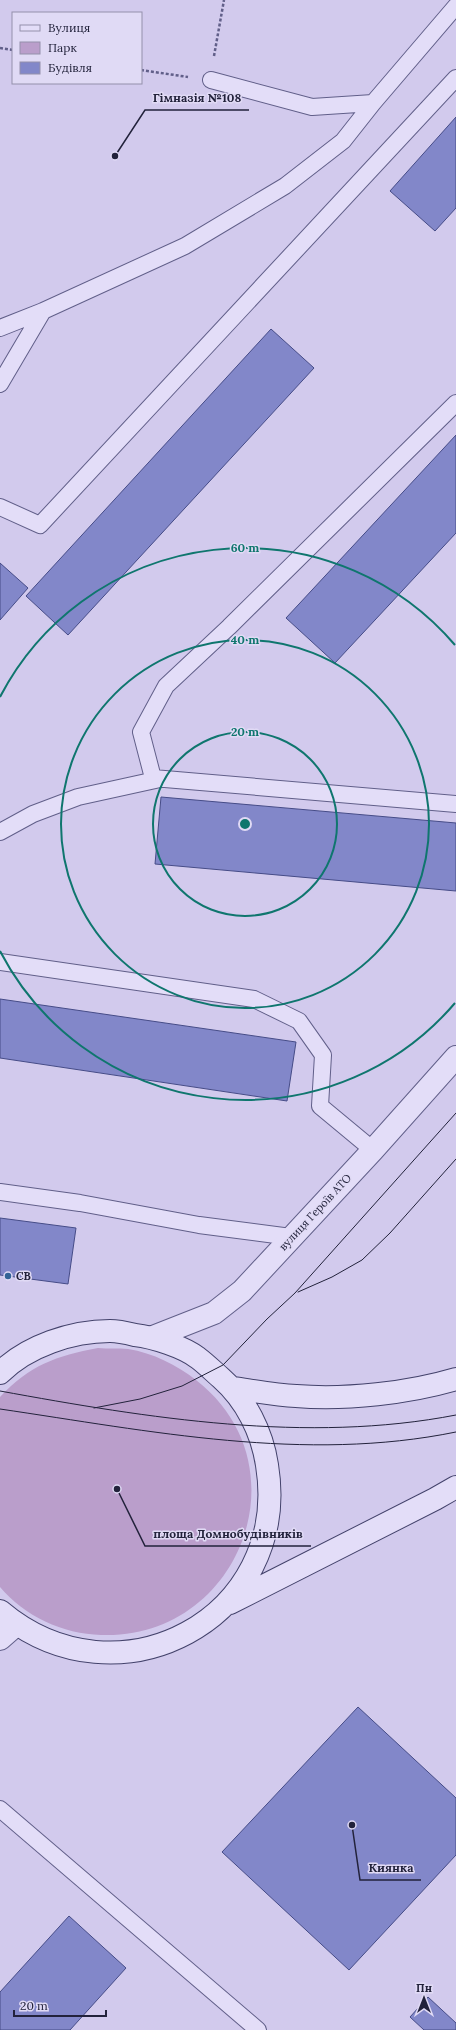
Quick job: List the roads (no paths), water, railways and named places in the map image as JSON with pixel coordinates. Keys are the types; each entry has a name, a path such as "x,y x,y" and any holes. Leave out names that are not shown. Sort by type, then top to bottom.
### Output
{"main road":[{"name":"вулиця Героїв АТО","path":"153,1337 214,1312 242,1290 373,1150 456,1057"},
{"path":"0,1373 26,1353 67,1336 110,1331 153,1337 197,1357 233,1388 252,1417 265,1449 270,1483 269,1517 260,1550 244,1581 222,1607 200,1625 176,1639 150,1649 122,1653 94,1653 66,1648 5,1625"},
{"path":"0,1356 26,1353"},
{"path":"233,1388 297,1396 362,1396 425,1388 456,1379"},
{"path":"222,1607 435,1499 456,1486"}],"lane":[{"path":"0,328 43,311 185,246 285,186 343,141 373,103 456,6"},
{"path":"0,507 40,525 456,78"},
{"path":"210,80 312,107 373,103"},
{"path":"0,384 43,311"},
{"path":"456,403 229,627 166,686 141,732 153,778 456,804"},
{"path":"0,832 33,814 78,797 160,779"},
{"path":"0,962 254,999 299,1021 323,1055 320,1106 373,1150"},
{"path":"0,1192 80,1203 199,1224 291,1237"},
{"path":"0,1809 258,2030"}],"tram line":[{"path":"94,1408 140,1399 182,1386 223,1365 267,1319 295,1293 456,1113"},
{"path":"298,1292 332,1277 362,1260 390,1233 456,1159"},
{"path":"0,1391 113,1410 228,1424 285,1427 343,1427 400,1423 456,1415"},
{"path":"0,1409 170,1434 285,1444 342,1445 399,1441 456,1432"}],"place":[{"name":"Гімназія №108","path":"115,156"},
{"name":"СВ","path":"8,1276"},
{"name":"площа Домнобудівників","path":"117,1489"},
{"name":"Киянка","path":"352,1825"}]}
